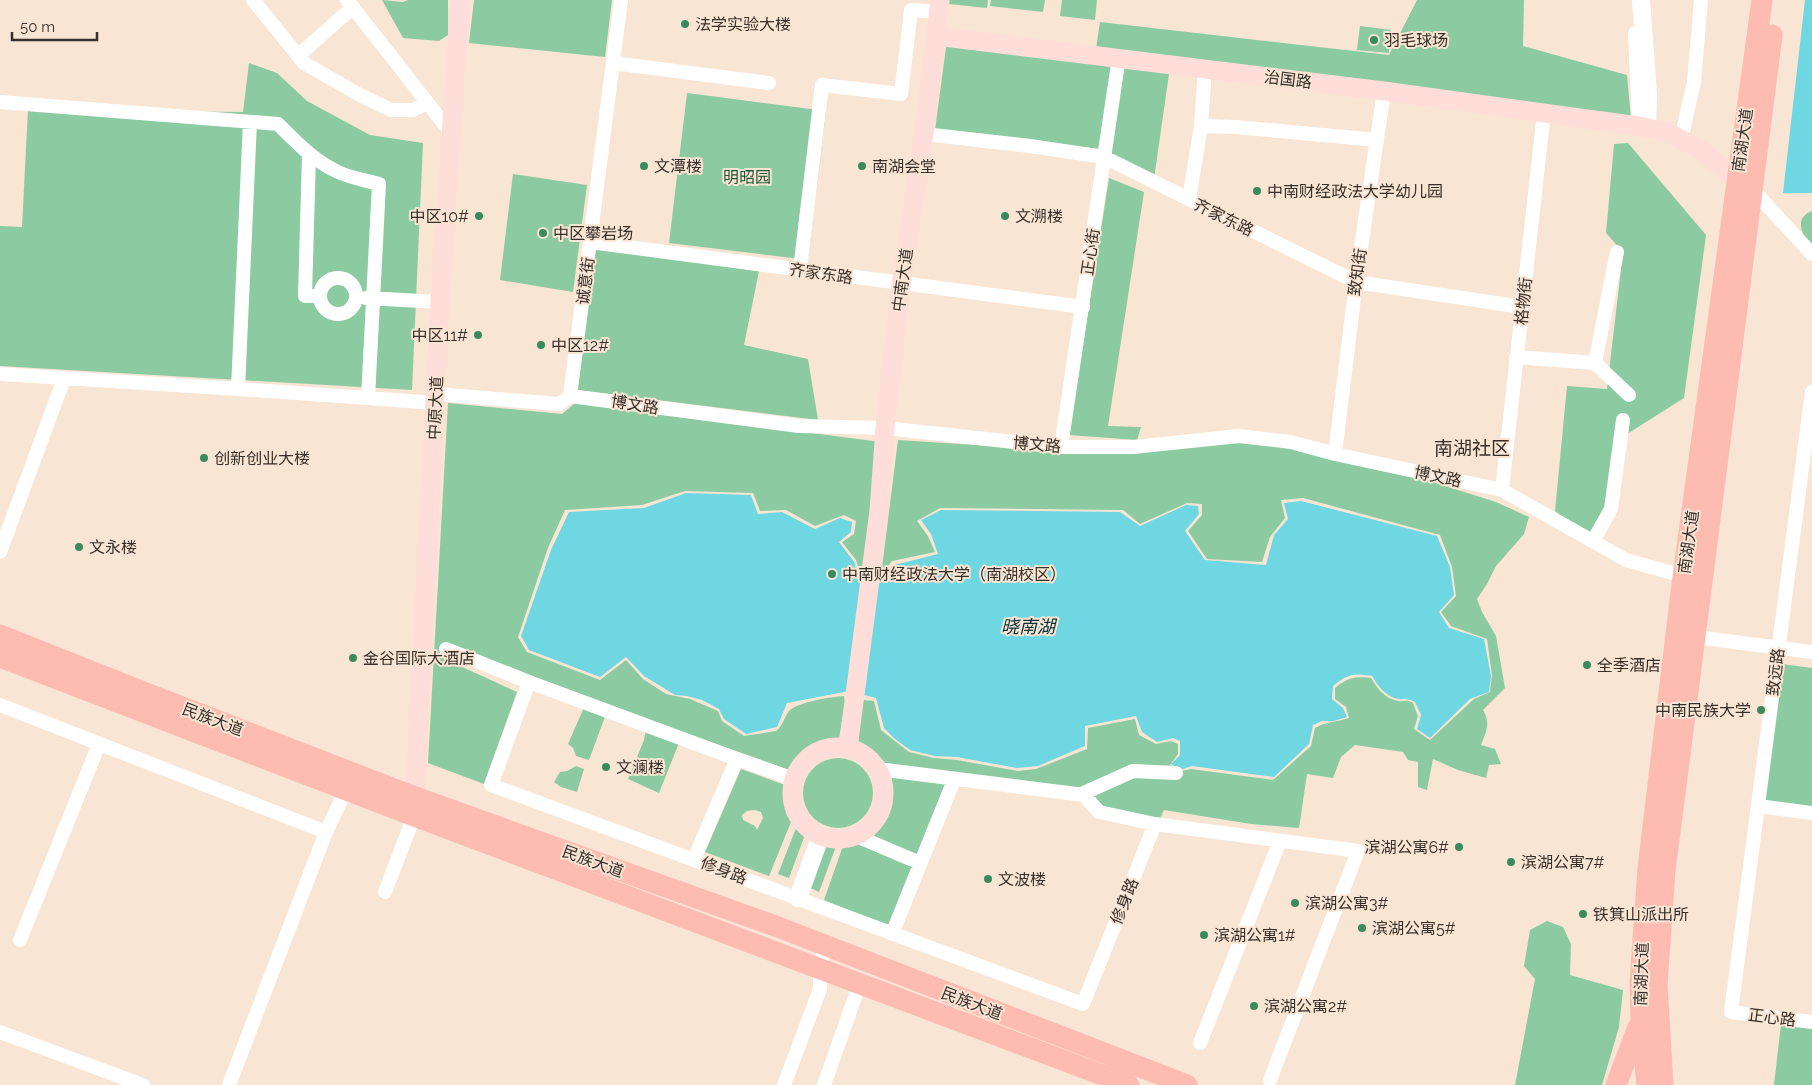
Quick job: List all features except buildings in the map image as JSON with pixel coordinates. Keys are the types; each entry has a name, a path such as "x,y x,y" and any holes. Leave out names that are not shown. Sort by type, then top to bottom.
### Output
{"main road":[{"name":"中原大道","path":"415,807 440,302 460,0"},
{"name":"南湖大道","path":"1663,1085 1657,1010 1659,949 1665,871 1695,637 1747,184 1762,0"},
{"name":"南湖大道","path":"1647,1085 1640,1020 1643,921 1683,576 1776,0"},
{"name":"中南大道","path":"848,748 879,511 885,428 901,284 924,134 939,6"},
{"name":"治国路","path":"936,36 1119,57 1643,126 1669,133 1701,150 1747,184"},
{"name":"民族大道","path":"0,635 155,697 415,807 820,968 1129,1085"},
{"name":"民族大道","path":"0,657 346,790 415,807 825,946 1187,1085"},
{"path":"830,747 848,748 862,753 878,769 884,789 884,797 880,811 868,827 854,835 838,838 821,835 809,828 800,818 794,806 792,793 794,779 801,766 816,752 830,747"},
{"path":"1616,1085 1640,1020"}],"street":[{"path":"253,0 298,56 311,68 391,110 413,110 427,103"},
{"name":"诚意街","path":"570,396 621,0"},
{"path":"1634,0 1643,126"},
{"path":"1642,0 1648,95 1643,126"},
{"path":"1681,140 1694,82 1700,0"},
{"path":"298,56 350,3 452,134"},
{"path":"800,270 822,86 901,94 911,10 939,6"},
{"name":"正心街","path":"1061,447 1119,57"},
{"path":"613,63 769,83"},
{"path":"1189,199 1201,126 1205,68"},
{"name":"致知街","path":"1335,454 1356,282 1384,91"},
{"path":"0,102 278,124 309,155 340,173 379,184 368,398"},
{"name":"格物街","path":"1502,490 1544,112"},
{"path":"238,389 250,122"},
{"path":"1201,126 1236,127 1377,140"},
{"name":"齐家东路","path":"924,134 1030,146 1104,157 1356,282 1522,307"},
{"path":"309,155 305,296 320,296"},
{"path":"1747,184 1812,254"},
{"name":"齐家东路","path":"590,242 1083,308"},
{"path":"1595,363 1617,252"},
{"path":"338,278 349,282 356,291 356,297 355,303 348,312 337,315 326,310 322,305 320,296 322,287 326,282 338,278"},
{"path":"356,297 440,302"},
{"path":"1516,357 1595,363 1629,395"},
{"path":"0,374 368,398 559,404 570,396"},
{"path":"0,552 64,378"},
{"name":"致远路","path":"1731,1012 1779,647 1808,448 1812,392"},
{"name":"博文路","path":"570,396 799,426 885,428 1061,447 1134,447 1239,436 1291,442 1335,454 1502,490 1626,560 1683,576"},
{"path":"1593,542 1611,508 1623,420"},
{"path":"1695,637 1812,652"},
{"path":"446,649 529,682 794,779"},
{"name":"修身路","path":"529,682 491,784 1083,1004 1155,824"},
{"path":"0,705 326,832"},
{"path":"20,940 99,744"},
{"path":"694,859 737,759"},
{"path":"878,769 1084,795 1100,812 1155,824 1358,851 1270,1080"},
{"path":"1084,793 1133,771 1176,773"},
{"path":"892,934 954,780"},
{"path":"229,1085 326,832 346,790"},
{"path":"1758,806 1812,813"},
{"path":"385,892 415,807"},
{"path":"798,898 821,835"},
{"path":"854,835 920,863"},
{"path":"1200,1043 1280,841"},
{"path":"784,1085 820,989 820,968 825,946"},
{"path":"824,1085 860,983"},
{"name":"正心路","path":"1731,1012 1812,1022"},
{"path":"0,1032 143,1085"}],"green space":[{"path":"382,0 403,2 408,0 448,0 448,35 439,41 403,38"},
{"path":"474,0 612,0 605,57 469,43"},
{"path":"949,0 988,0 987,8 949,4"},
{"path":"991,0 1045,0 1043,12 990,6"},
{"path":"1062,0 1097,0 1095,20 1060,16"},
{"path":"1417,0 1524,0 1523,46 1627,75 1631,119 1114,52 1100,149 935,130 948,32 1096,49 1100,22 1389,55"},
{"name":"羽毛球场","path":"1360,26 1391,30 1389,53 1357,50"},
{"path":"1122,61 1170,67 1153,186 1110,166"},
{"path":"249,63 277,73 307,101 370,135 423,143 412,390 0,366 0,226 22,227 28,110 243,112"},
{"name":"明昭园","path":"687,93 826,111 808,260 669,243"},
{"path":"1628,143 1706,235 1684,398 1616,441 1611,509 1595,542 1555,511 1567,386 1607,389 1623,252 1606,233 1614,144"},
{"name":"中区攀岩场","path":"513,174 587,185 573,292 500,280"},
{"path":"1109,178 1144,192 1108,426 1141,427 1137,440 1069,435"},
{"path":"1812,211 1812,247 1805,238 1801,223 1806,214"},
{"path":"594,248 759,271 744,345 808,359 818,420 577,390"},
{"path":"576,402 881,442 861,577 856,560 842,542 854,534 856,521 844,515 815,526 786,510 760,511 753,493 685,491 642,505 565,510 548,548 518,637 527,652 600,680 626,660 643,679 666,694 690,699 718,711 722,721 744,736 776,731 789,711 800,705 844,696 845,702 839,739 816,743 798,756 789,770 525,676 463,650 460,666 517,692 484,784 428,763 448,403 562,414"},
{"path":"898,440 1068,451 1241,441 1291,447 1410,475 1496,502 1529,517 1524,534 1496,566 1477,599 1496,636 1505,688 1483,710 1487,723 1481,745 1495,749 1501,764 1489,765 1486,778 1458,770 1433,759 1427,790 1418,787 1418,762 1408,760 1403,752 1355,745 1341,757 1333,778 1307,774 1299,828 1251,824 1164,810 1159,821 1103,810 1084,793 884,766 871,750 857,744 863,700 874,701 881,730 909,752 934,758 957,760 1018,771 1036,769 1087,749 1088,728 1135,719 1139,735 1156,744 1171,741 1178,744 1178,754 1170,765 1181,771 1191,769 1273,780 1311,746 1315,728 1323,724 1349,718 1346,707 1335,699 1335,688 1347,680 1360,677 1371,678 1389,698 1413,703 1418,716 1414,729 1430,740 1474,699 1490,692 1492,675 1487,639 1451,626 1441,612 1456,596 1452,567 1440,535 1303,498 1281,500 1285,518 1270,537 1262,562 1207,559 1188,531 1202,515 1202,504 1187,503 1140,524 1123,510 940,508 917,521 928,536 935,552 892,561 881,576"},
{"path":"1782,664 1812,668 1812,808 1764,802"},
{"path":"585,705 606,714 589,760 576,756 573,748 568,744"},
{"path":"646,729 679,743 659,793 628,779 644,740"},
{"path":"838,758 851,761 863,768 870,780 873,793 870,806 863,818 851,825 838,828 825,825 813,818 806,806 803,793 806,780 813,768 825,761"},
{"path":"576,766 584,769 577,792 561,787 554,782 560,772 567,771"},
{"path":"741,769 785,785 784,803 791,822 769,876 705,852","holes":["755,810 761,812 763,818 757,830 755,826 743,820 742,815 747,811"]},
{"path":"888,775 949,783 918,858 869,836 881,823 889,808 891,784"},
{"path":"798,823 806,832 789,878 778,874"},
{"path":"825,840 838,841 819,892 806,886"},
{"path":"858,842 915,865 891,928 824,900 843,846"},
{"path":"1547,921 1563,927 1571,944 1570,975 1623,990 1619,1027 1602,1085 1515,1085 1535,979 1524,966 1530,930"},
{"path":"1781,1024 1812,1028 1812,1085 1774,1085"}],"water":[{"path":"1805,0 1812,0 1812,193 1783,193"},
{"name":"晓南湖","path":"686,493 751,495 758,514 782,512 815,529 840,518 852,522 851,532 839,542 855,563 856,578 881,583 894,565 938,554 931,534 921,520 941,510 1120,512 1140,526 1186,505 1198,506 1199,514 1185,531 1205,560 1266,565 1274,535 1288,519 1284,503 1301,501 1437,536 1450,567 1454,595 1439,612 1449,628 1484,639 1491,676 1489,692 1470,699 1430,738 1417,729 1421,715 1415,702 1395,698 1387,694 1372,676 1355,675 1347,677 1333,686 1332,699 1343,708 1347,717 1334,721 1322,721 1313,725 1309,744 1274,777 1192,766 1180,770 1171,764 1180,755 1180,741 1173,738 1157,742 1142,732 1136,716 1085,726 1085,746 1038,766 1017,768 957,757 935,756 910,750 884,728 876,698 849,691 787,703 777,727 746,734 724,719 719,709 702,700 675,695 644,676 626,657 600,677 529,650 521,636 551,550 569,512 644,508"}],"place":[{"name":"法学实验大楼","path":"685,24"},
{"name":"羽毛球场","path":"1374,40"},
{"name":"文潭楼","path":"644,166"},
{"name":"南湖会堂","path":"862,166"},
{"name":"中南财经政法大学幼儿园","path":"1257,191"},
{"name":"中区10#","path":"479,216"},
{"name":"文溯楼","path":"1005,216"},
{"name":"中区攀岩场","path":"543,233"},
{"name":"中区11#","path":"478,335"},
{"name":"中区12#","path":"541,345"},
{"name":"创新创业大楼","path":"204,458"},
{"name":"文永楼","path":"79,547"},
{"name":"中南财经政法大学（南湖校区）","path":"832,574"},
{"name":"金谷国际大酒店","path":"353,658"},
{"name":"全季酒店","path":"1587,665"},
{"name":"中南民族大学","path":"1761,710"},
{"name":"文澜楼","path":"606,767"},
{"name":"滨湖公寓6#","path":"1459,847"},
{"name":"滨湖公寓7#","path":"1511,862"},
{"name":"文波楼","path":"988,879"},
{"name":"滨湖公寓3#","path":"1295,903"},
{"name":"铁箕山派出所","path":"1583,914"},
{"name":"滨湖公寓5#","path":"1362,928"},
{"name":"滨湖公寓1#","path":"1204,935"},
{"name":"滨湖公寓2#","path":"1254,1006"}],"district":[{"name":"南湖社区","path":"1472,448"}]}
